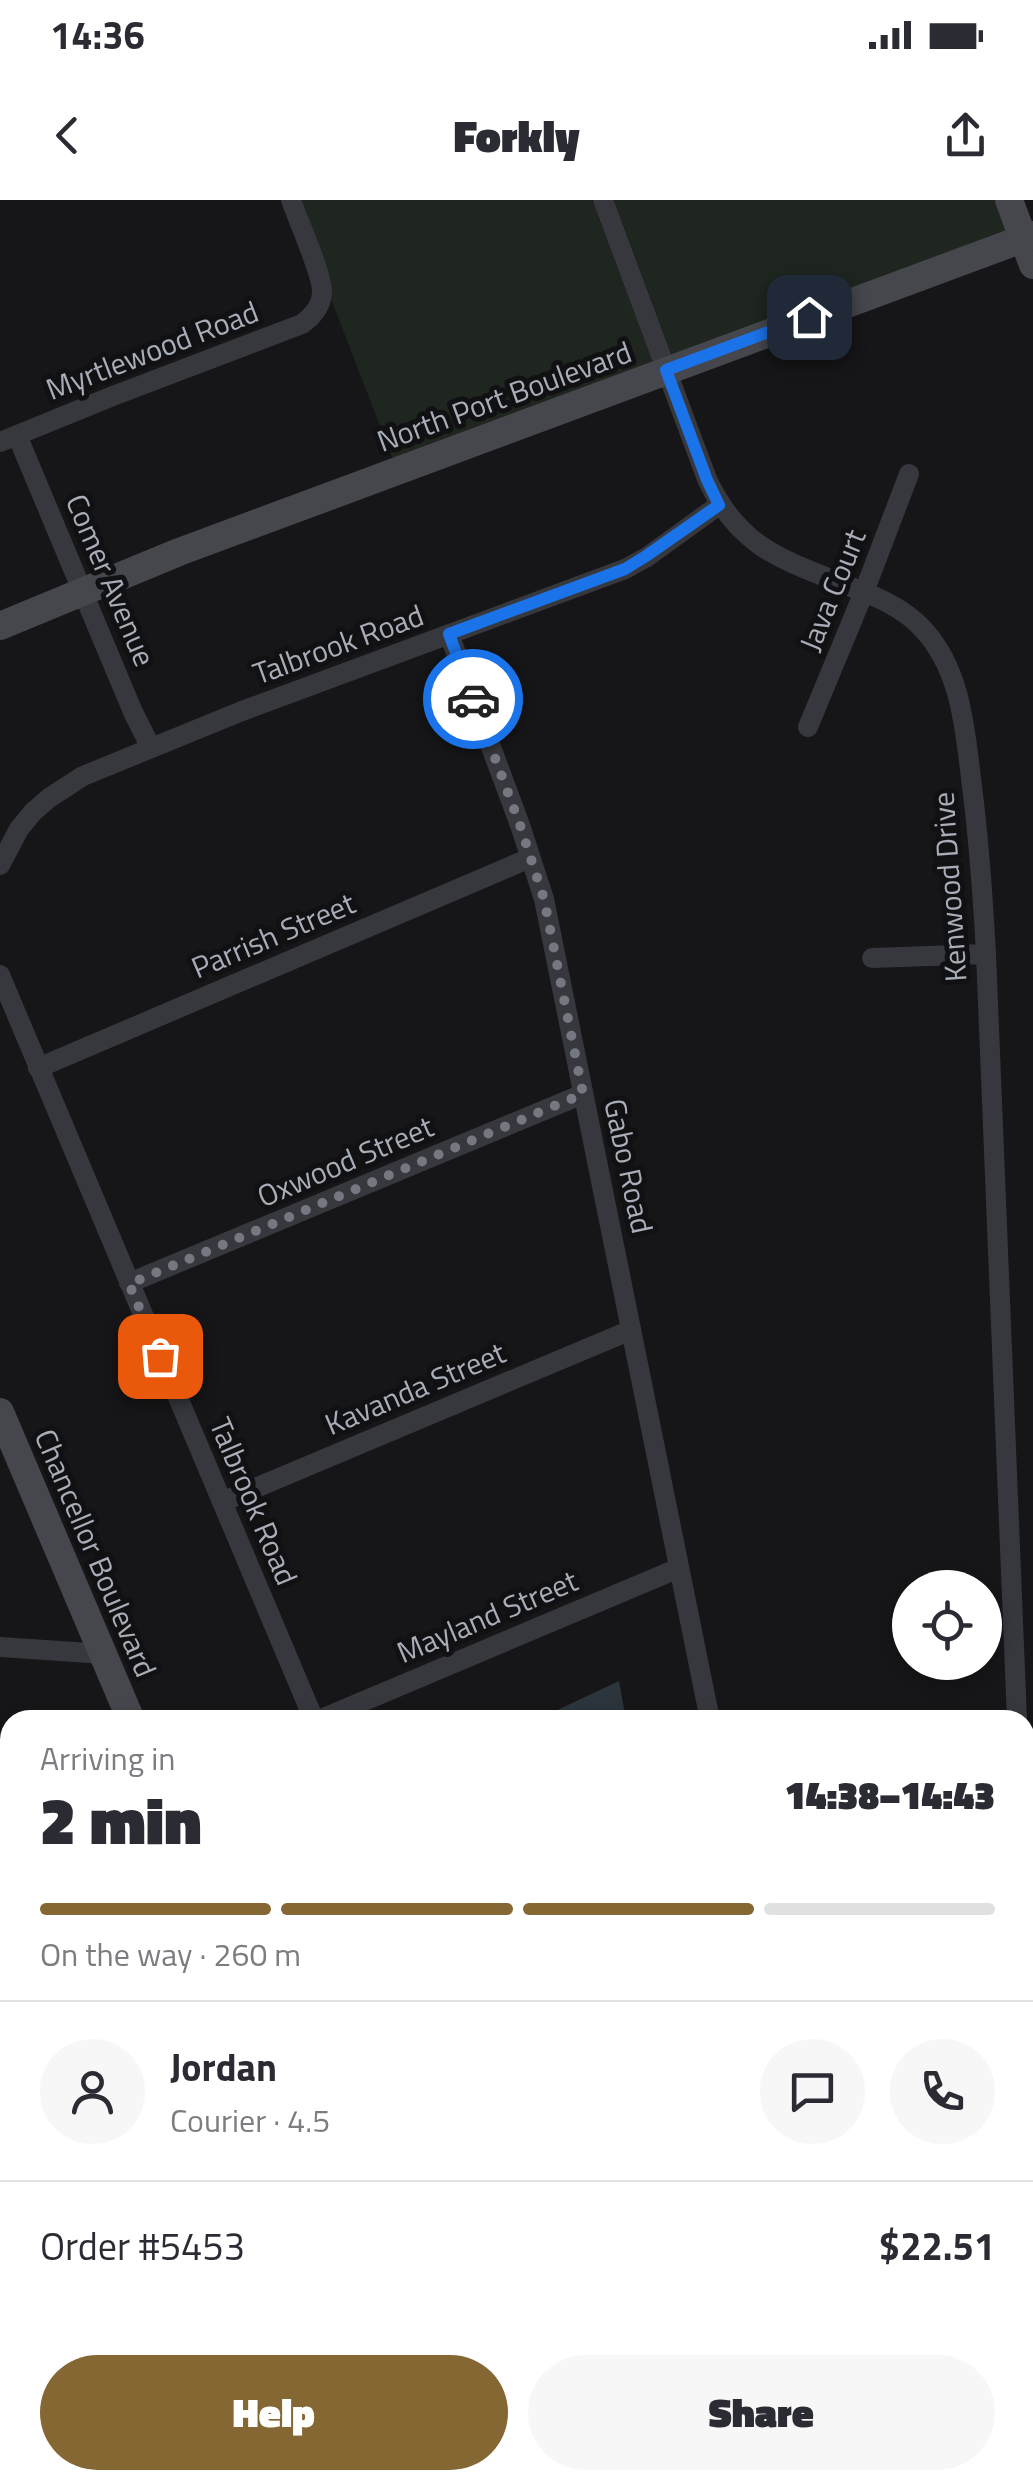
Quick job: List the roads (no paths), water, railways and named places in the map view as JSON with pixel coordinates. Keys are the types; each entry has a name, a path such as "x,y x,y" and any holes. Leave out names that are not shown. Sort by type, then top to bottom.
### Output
{"street":[{"name":"Myrtlewood Road","path":"8,438 302,324 312,316 319,306 322,285 291,200"},
{"name":"Kenwood Drive","path":"603,200 719,505 736,526 768,552 899,609 922,628 942,656 956,687 980,844 1017,1710"},
{"path":"1009,200 1030,246"},
{"name":"North Port Boulevard","path":"0,626 179,552 666,370 1030,246"},
{"name":"Comer Avenue","path":"8,438 84,592 151,748"},
{"name":"Java Court","path":"808,728 909,474"},
{"name":"Talbrook Road","path":"0,865 19,829 49,798 83,776 625,569 719,505"},
{"name":"Gabo Road","path":"449,634 544,899 708,1710"},
{"name":"Parrish Street","path":"38,1068 530,858"},
{"path":"872,958 986,954"},
{"name":"Talbrook Road","path":"0,974 312,1710"},
{"name":"Oxwood Street","path":"129,1284 583,1094"},
{"name":"Kavanda Street","path":"222,1502 631,1330"},
{"name":"Chancellor Boulevard","path":"0,1412 127,1710"},
{"name":"Mayland Street","path":"340,1710 679,1568"},
{"path":"0,1648 104,1654"}]}
